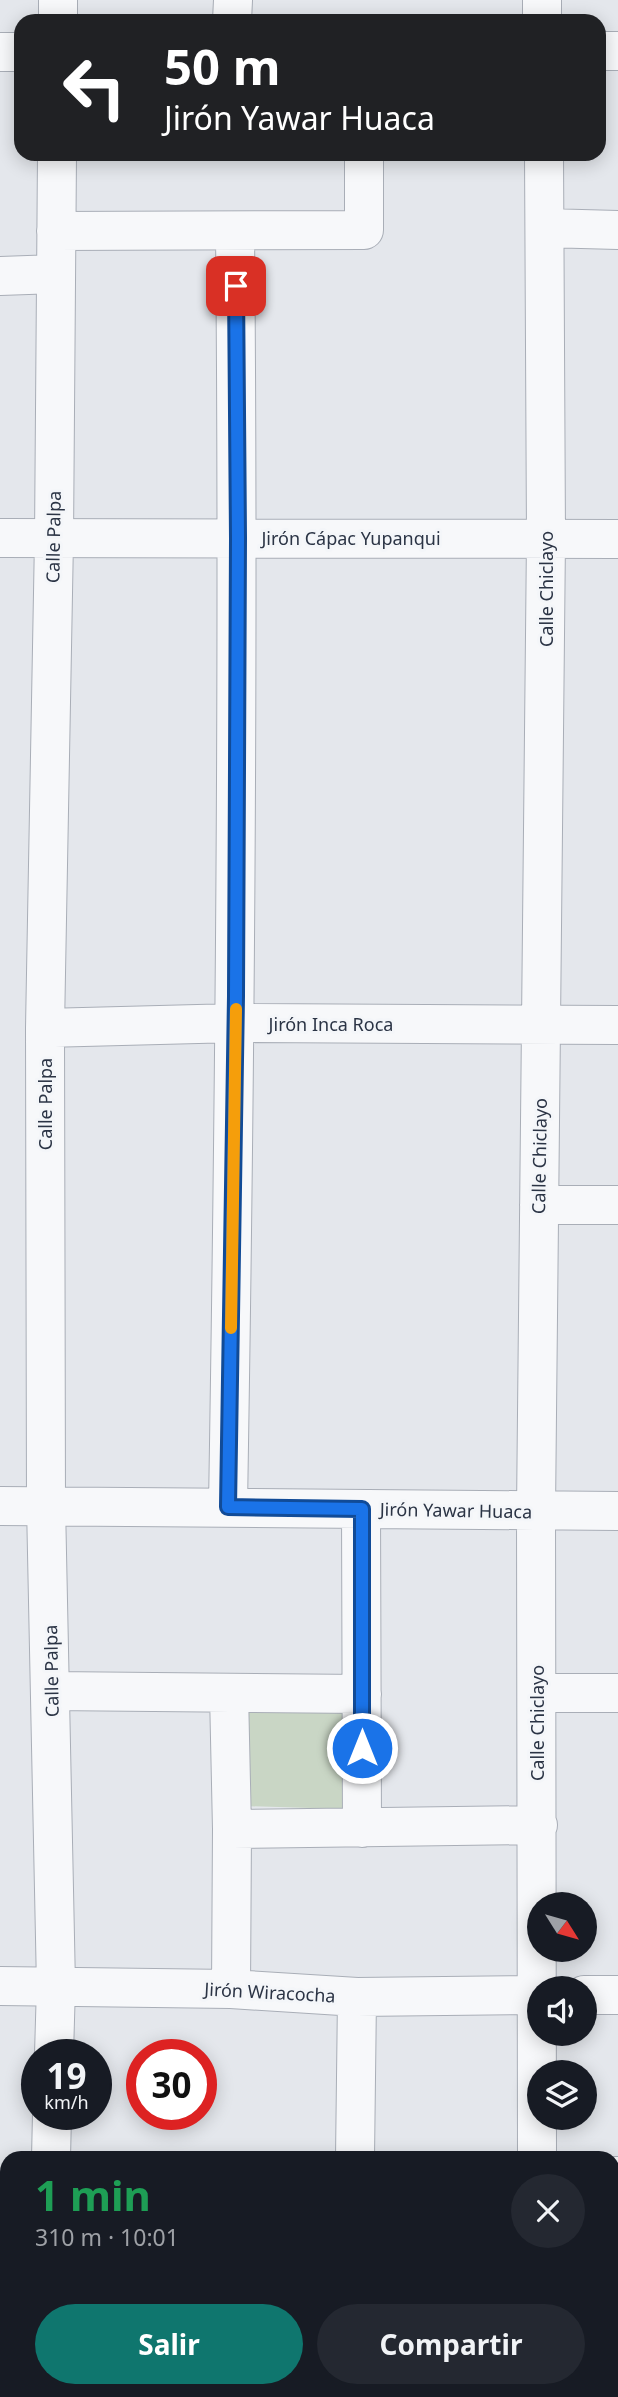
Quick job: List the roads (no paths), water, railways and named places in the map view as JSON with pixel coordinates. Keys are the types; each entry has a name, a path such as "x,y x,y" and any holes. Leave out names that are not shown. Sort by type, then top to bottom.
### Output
{"street":[{"name":"Calle Palpa","path":"54,2039 52,1691 47,1505 45,1028 54,539 57,161"},
{"path":"56,231 364,230 364,161"},
{"name":"Calle Chiclayo","path":"538,1976 536,1511 546,538 544,161"},
{"path":"545,228 618,230"},
{"path":"228,1507 236,1023 238,538 235,230"},
{"path":"0,276 55,274"},
{"name":"Jirón Cápac Yupanqui","path":"0,538 618,539"},
{"name":"Jirón Inca Roca","path":"45,1028 236,1023 618,1025"},
{"path":"539,1205 618,1205"},
{"name":"Jirón Yawar Huaca","path":"0,1506 618,1511"},
{"path":"362,1509 362,1828"},
{"path":"52,1691 362,1694"},
{"path":"229,1693 231,1989"},
{"path":"537,1693 618,1693"},
{"path":"232,1829 538,1825"},
{"name":"Jirón Wiracocha","path":"0,1986 231,1989 357,1997 527,1995"},
{"path":"597,1995 618,1995"},
{"path":"355,2151 357,1997"},
{"name":"Calle Chiclayo","path":"537,2151 538,2046"},
{"path":"51,2151 52,2130"}]}
